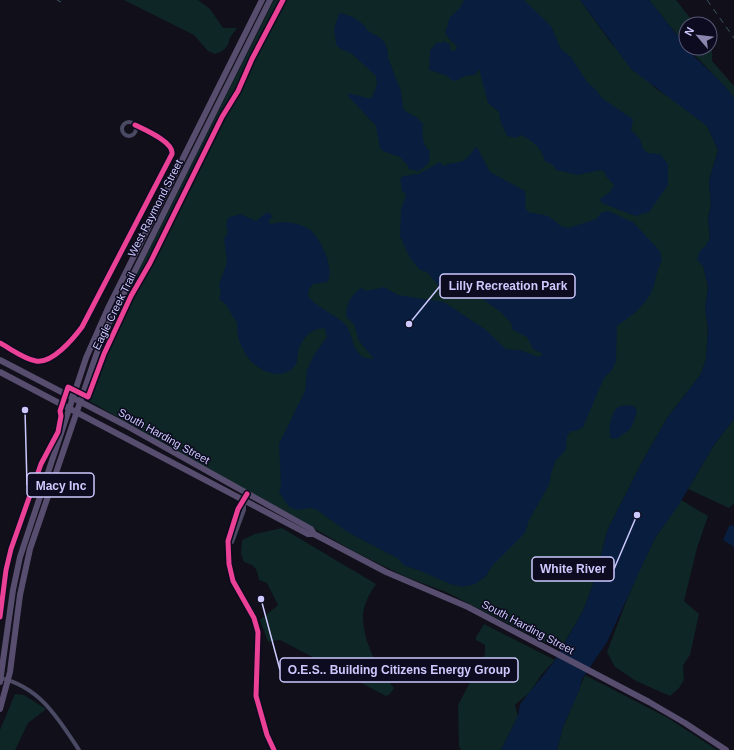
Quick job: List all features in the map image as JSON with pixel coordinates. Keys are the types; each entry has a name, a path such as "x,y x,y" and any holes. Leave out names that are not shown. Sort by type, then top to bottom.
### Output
{"main road":[{"name":"West Raymond Street","path":"0,709 14,590 20,557 69,408 100,324 262,0"},
{"name":"West Raymond Street","path":"3,679 21,586 30,549 108,324 270,0"},
{"path":"179,166 186,169"},
{"name":"South Harding Street","path":"0,360 151,440 246,497"},
{"name":"South Harding Street","path":"0,372 146,448 311,529 314,534 374,566 462,604 674,716 726,750"},
{"path":"146,448 151,440"}],"street":[{"path":"0,343 31,359 40,361 59,352 80,330 172,154 170,144 131,123 127,123 123,126 122,130 125,135 128,136 132,135 136,131 143,130"},
{"path":"135,125 136,131"},
{"path":"246,497 244,510 232,542 229,544 228,559 231,576 254,618 258,632 256,696 274,750"},
{"path":"3,679 30,690 48,705 79,750"}],"green space":[{"path":"124,0 198,0 210,9 223,28 237,28 229,39 227,47 215,54 208,51 194,35"},
{"path":"274,0 580,0 611,43 655,88 680,104 707,126 718,150 709,181 711,205 708,218 710,238 701,264 703,266 708,287 705,309 708,329 706,359 701,374 667,418 641,464 607,531 596,576 583,611 560,650 446,592 406,577 357,553 89,401 87,394 91,380 114,320"},
{"path":"649,0 676,0 689,16 678,16 678,36"},
{"path":"696,56 712,56 712,61 734,86 734,98"},
{"path":"734,419 734,503 729,508 688,489 714,445"},
{"path":"681,500 708,516 697,548 684,601 699,614 690,655 683,665 684,680 679,688 670,696 636,681 615,667 607,652 634,581 655,538"},
{"path":"282,528 376,584 365,605 363,614 364,628 369,647 377,664 394,688 390,694 386,696 280,640 268,642 260,620 278,605 267,583 259,580 258,573 255,568 244,562 241,554 242,540 255,534"},
{"path":"484,624 555,660 542,674 530,692 515,705 518,716 501,750 461,750 459,746 458,705 485,654 485,645 476,640 476,637"},
{"path":"585,675 668,718 717,750 557,750 563,727"},
{"path":"15,694 24,695 46,709 28,723 15,750 0,750 0,730"}],"water":[{"path":"464,0 524,0 551,26 561,49 571,57 587,82 603,99 633,119 631,130 640,139 643,149 648,153 660,154 668,164 668,185 649,212 635,216 602,203 600,199 610,192 614,185 605,175 605,172 601,170 578,175 556,170 553,165 545,161 539,148 530,140 521,135 516,138 507,136 501,123 499,112 488,103 479,69 475,75 465,76 453,81 445,75 429,70 430,51 436,43 441,43 444,41 450,45 451,51 455,51 457,46 445,33 450,17 460,8"},
{"path":"580,0 649,0 678,37 678,56 694,56 719,80 734,98 734,419 714,445 678,506 655,538 607,642 582,679 579,691 563,727 557,750 501,750 518,716 520,704 553,663 583,611 596,576 607,531 641,464 667,418 701,374 706,359 708,329 705,309 708,287 703,266 697,260 700,251 710,238 708,218 711,205 709,181 718,150 707,126 631,69"},
{"path":"342,13 355,18 365,26 368,31 381,38 385,43 388,58 401,91 403,107 405,111 416,117 423,124 424,143 430,151 429,163 419,171 408,169 408,166 400,157 383,151 380,148 376,126 348,96 349,94 352,94 372,98 377,84 376,76 352,54 339,48 336,44 334,29 339,14"},
{"path":"477,147 490,172 525,191 525,206 528,212 548,216 561,226 569,228 596,219 602,212 608,211 633,222 660,251 662,260 653,289 645,302 617,326 616,361 612,370 604,378 583,427 576,431 571,431 567,436 566,450 556,460 549,485 529,520 525,533 492,566 486,576 475,584 463,587 450,584 421,571 405,566 397,558 349,533 317,510 311,508 296,510 289,507 279,492 281,485 279,444 305,391 307,370 314,355 327,337 325,329 316,330 304,339 299,347 297,360 294,367 288,371 282,374 275,374 262,370 251,361 244,351 237,332 237,322 225,304 219,299 221,293 219,285 227,262 224,239 228,232 226,225 228,218 240,214 256,221 267,212 273,216 268,222 272,224 286,222 301,225 309,229 318,239 326,254 330,270 329,277 327,282 313,284 309,289 308,296 316,304 344,323 348,328 354,345 360,355 366,358 374,359 359,341 354,324 346,317 348,304 354,294 361,288 367,291 384,287 398,295 444,302 486,330 506,349 520,350 539,357 543,354 533,349 527,337 513,330 511,323 502,313 481,298 471,295 462,299 455,298 443,291 427,272 420,270 410,258 400,236 401,210 406,195 402,191 400,179 403,176 418,174 440,162 443,166 463,161"},
{"path":"628,405 635,407 637,412 633,424 629,430 619,438 612,439 610,429 611,419 614,412 619,407"},
{"path":"729,526 734,526 734,547 723,540"}],"railway":[{"path":"57,0 61,2"},
{"path":"707,0 734,38"}],"cycle path":[{"name":"Eagle Creek Trail","path":"0,617 6,570 11,549 41,464 58,432 61,416 60,411 68,387 88,397 104,354 131,296 150,263 222,117 238,91 252,59 283,0"},
{"path":"0,343 27,358 42,361 49,359 62,350 82,327 172,154 168,145 164,141 152,133 135,125"},
{"path":"247,494 238,509 228,541 229,564 233,581 254,618 258,632 256,696 267,735 274,750"}],"place":[{"name":"Lilly Recreation Park","path":"409,324"},
{"name":"Macy Inc","path":"25,410"},
{"name":"White River","path":"637,515"},
{"name":"O.E.S.. Building Citizens Energy Group","path":"261,599"}]}
